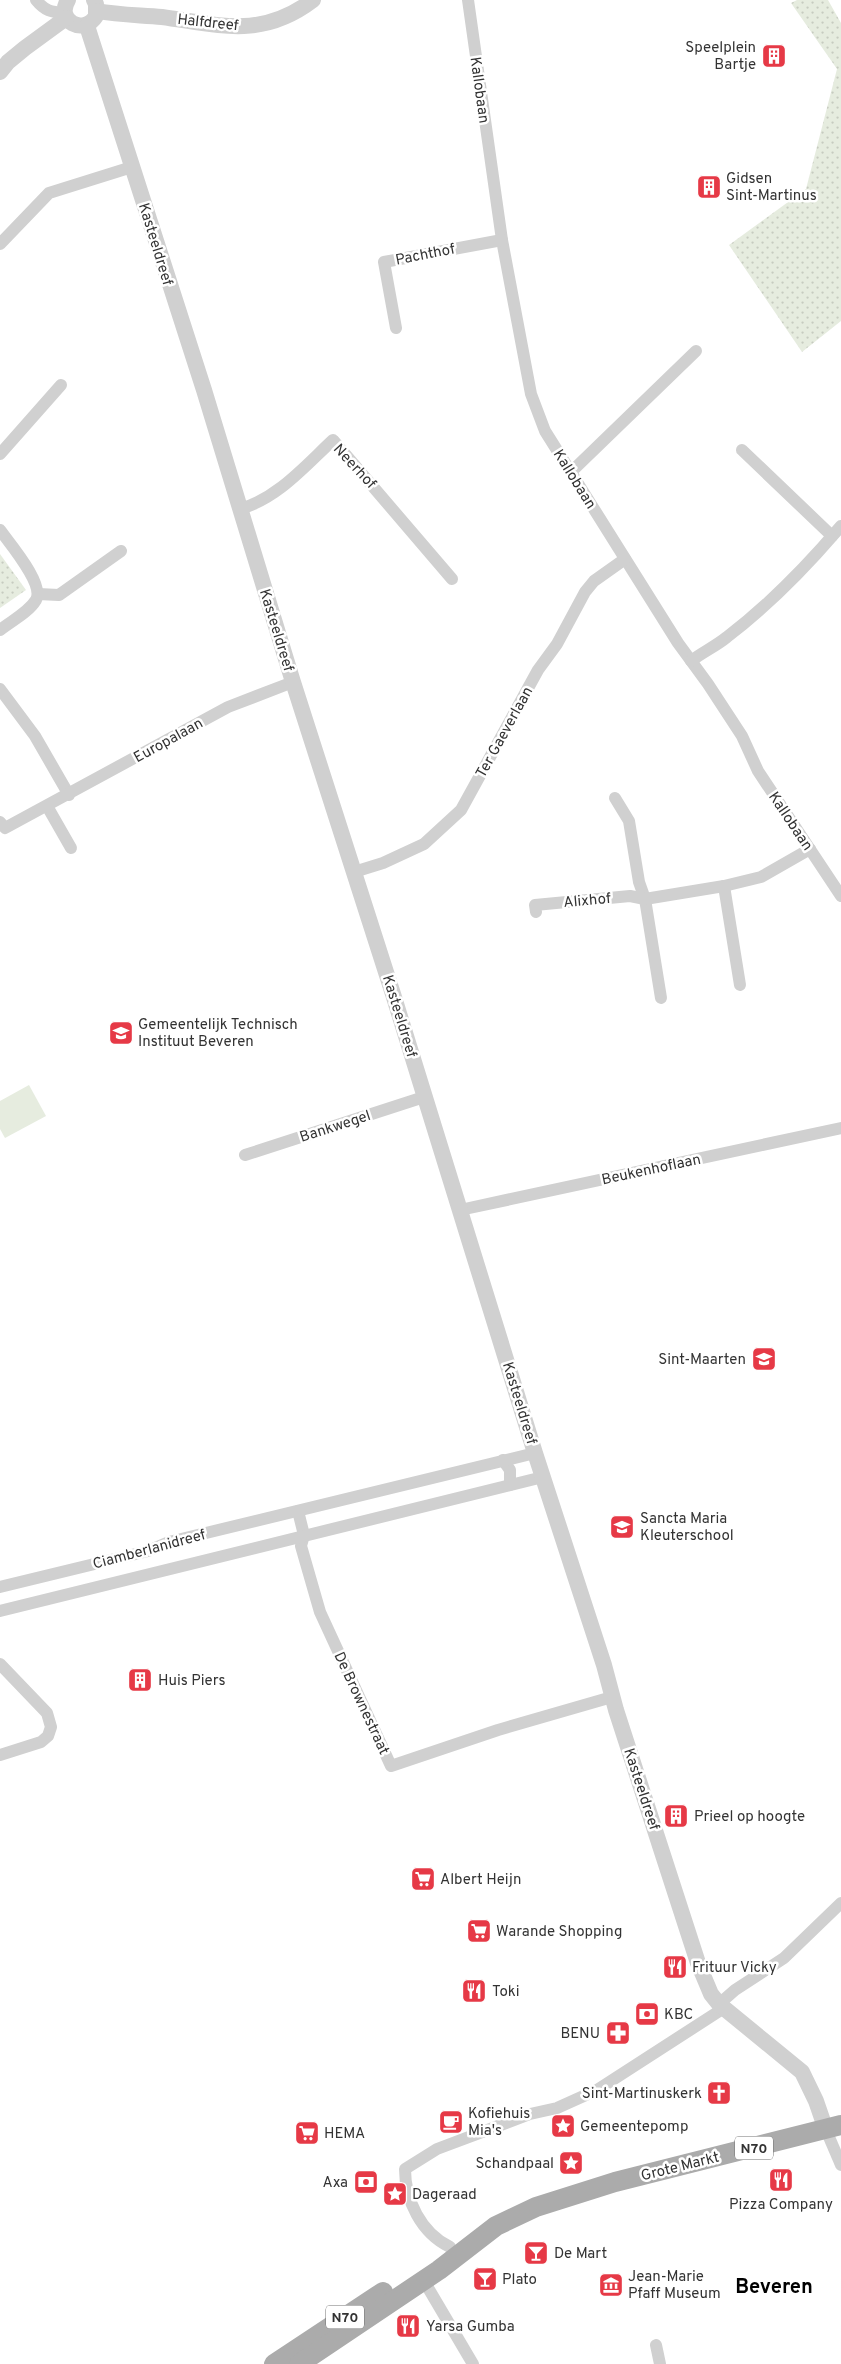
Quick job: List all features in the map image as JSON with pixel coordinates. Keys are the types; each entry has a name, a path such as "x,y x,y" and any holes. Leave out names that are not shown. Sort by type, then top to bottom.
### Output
{"main road":[{"name":"Grote Markt","path":"426,2274 450,2247 467,2237 536,2207 598,2187 834,2128"},
{"name":"Grote Markt","path":"426,2274 496,2226"},
{"name":"N70","path":"274,2364 426,2274"},
{"name":"N70","path":"299,2364 426,2274"}],"street":[{"path":"36,0 42,8 49,12 66,10"},
{"name":"Halfdreef","path":"95,5 218,26 248,26 275,21 296,13 313,0"},
{"name":"Kallobaan","path":"468,0 502,240 530,394 545,431 678,643 742,736 758,771 841,896"},
{"path":"66,10 72,24 80,27 87,26 93,21 95,5"},
{"path":"0,72 8,62 66,10"},
{"name":"Kasteeldreef","path":"87,26 535,1453 604,1665 612,1697 698,1963 711,1994 722,2006"},
{"path":"0,244 42,198 49,193 132,168"},
{"name":"Pachthof","path":"396,328 384,262 502,240"},
{"path":"571,472 696,351"},
{"path":"0,454 61,385"},
{"name":"Neerhof","path":"240,509 257,504 270,496 334,440 452,579"},
{"path":"742,450 832,536"},
{"path":"691,661 726,638 759,610 841,526"},
{"path":"0,530 33,576 38,594 36,600 27,610 0,630"},
{"path":"38,594 59,595 121,551"},
{"name":"Ter Gaeverlaan","path":"354,872 383,863 424,844 461,810 538,670 557,644 585,592 594,581 626,558"},
{"name":"Europalaan","path":"0,822 5,828 69,795 228,707 293,682"},
{"path":"0,689 35,736 69,795"},
{"path":"615,798 629,821 639,882 645,899 661,998"},
{"path":"47,806 71,848"},
{"name":"Alixhof","path":"536,912 535,905 630,896 645,899 724,886 761,877 810,849"},
{"path":"724,886 740,985"},
{"name":"Bankwegel","path":"245,1155 424,1097"},
{"name":"Beukenhoflaan","path":"460,1210 841,1128"},
{"name":"Ciamberlanidreef","path":"0,1587 148,1551 169,1542 535,1453"},
{"path":"503,1460 510,1470 510,1486"},
{"name":"Ciamberlanidreef","path":"3,1607 543,1477"},
{"path":"298,1511 304,1536"},
{"name":"De Brownestraat","path":"304,1536 301,1546 320,1612 391,1766 498,1730 612,1697"},
{"path":"0,1664 46,1713 51,1727 48,1736 41,1742 0,1755"},
{"path":"450,2247 428,2232 410,2199 405,2184 405,2169 437,2150 530,2114 558,2108 597,2090 722,2006 735,1990 784,1958 841,1903"},
{"path":"722,2006 802,2072 816,2101 834,2128 841,2165"},
{"path":"426,2274 473,2364"},
{"path":"656,2345 660,2364"}],"shaded area":[{"path":"797,0 828,0 841,23 841,321 802,352 729,245 806,189 837,69 791,3"},
{"path":"0,554 26,590 0,608"},
{"path":"29,1085 46,1116 5,1138 0,1129 0,1101"}],"place":[{"name":"Speelplein Bartje","path":"774,56"},
{"name":"Gidsen Sint-Martinus","path":"709,187"},
{"name":"Gemeentelijk Technisch Instituut Beveren","path":"121,1033"},
{"name":"Sint-Maarten","path":"764,1359"},
{"name":"Sancta Maria Kleuterschool","path":"622,1527"},
{"name":"Huis Piers","path":"140,1680"},
{"name":"Prieel op hoogte","path":"676,1816"},
{"name":"Albert Heijn","path":"423,1879"},
{"name":"Warande Shopping","path":"479,1931"},
{"name":"Frituur Vicky","path":"675,1967"},
{"name":"Toki","path":"474,1991"},
{"name":"KBC","path":"647,2014"},
{"name":"BENU","path":"618,2033"},
{"name":"Sint-Martinuskerk","path":"719,2093"},
{"name":"Kofiehuis Mia's","path":"451,2122"},
{"name":"Gemeentepomp","path":"563,2126"},
{"name":"HEMA","path":"307,2133"},
{"name":"Schandpaal","path":"571,2163"},
{"name":"Pizza Company","path":"781,2180"},
{"name":"Axa","path":"366,2182"},
{"name":"Dageraad","path":"395,2194"},
{"name":"De Mart","path":"536,2253"},
{"name":"Plato","path":"485,2279"},
{"name":"Jean-Marie Pfaff Museum","path":"611,2285"},
{"name":"Yarsa Gumba","path":"408,2326"}],"district":[{"name":"Beveren","path":"774,2286"}]}
